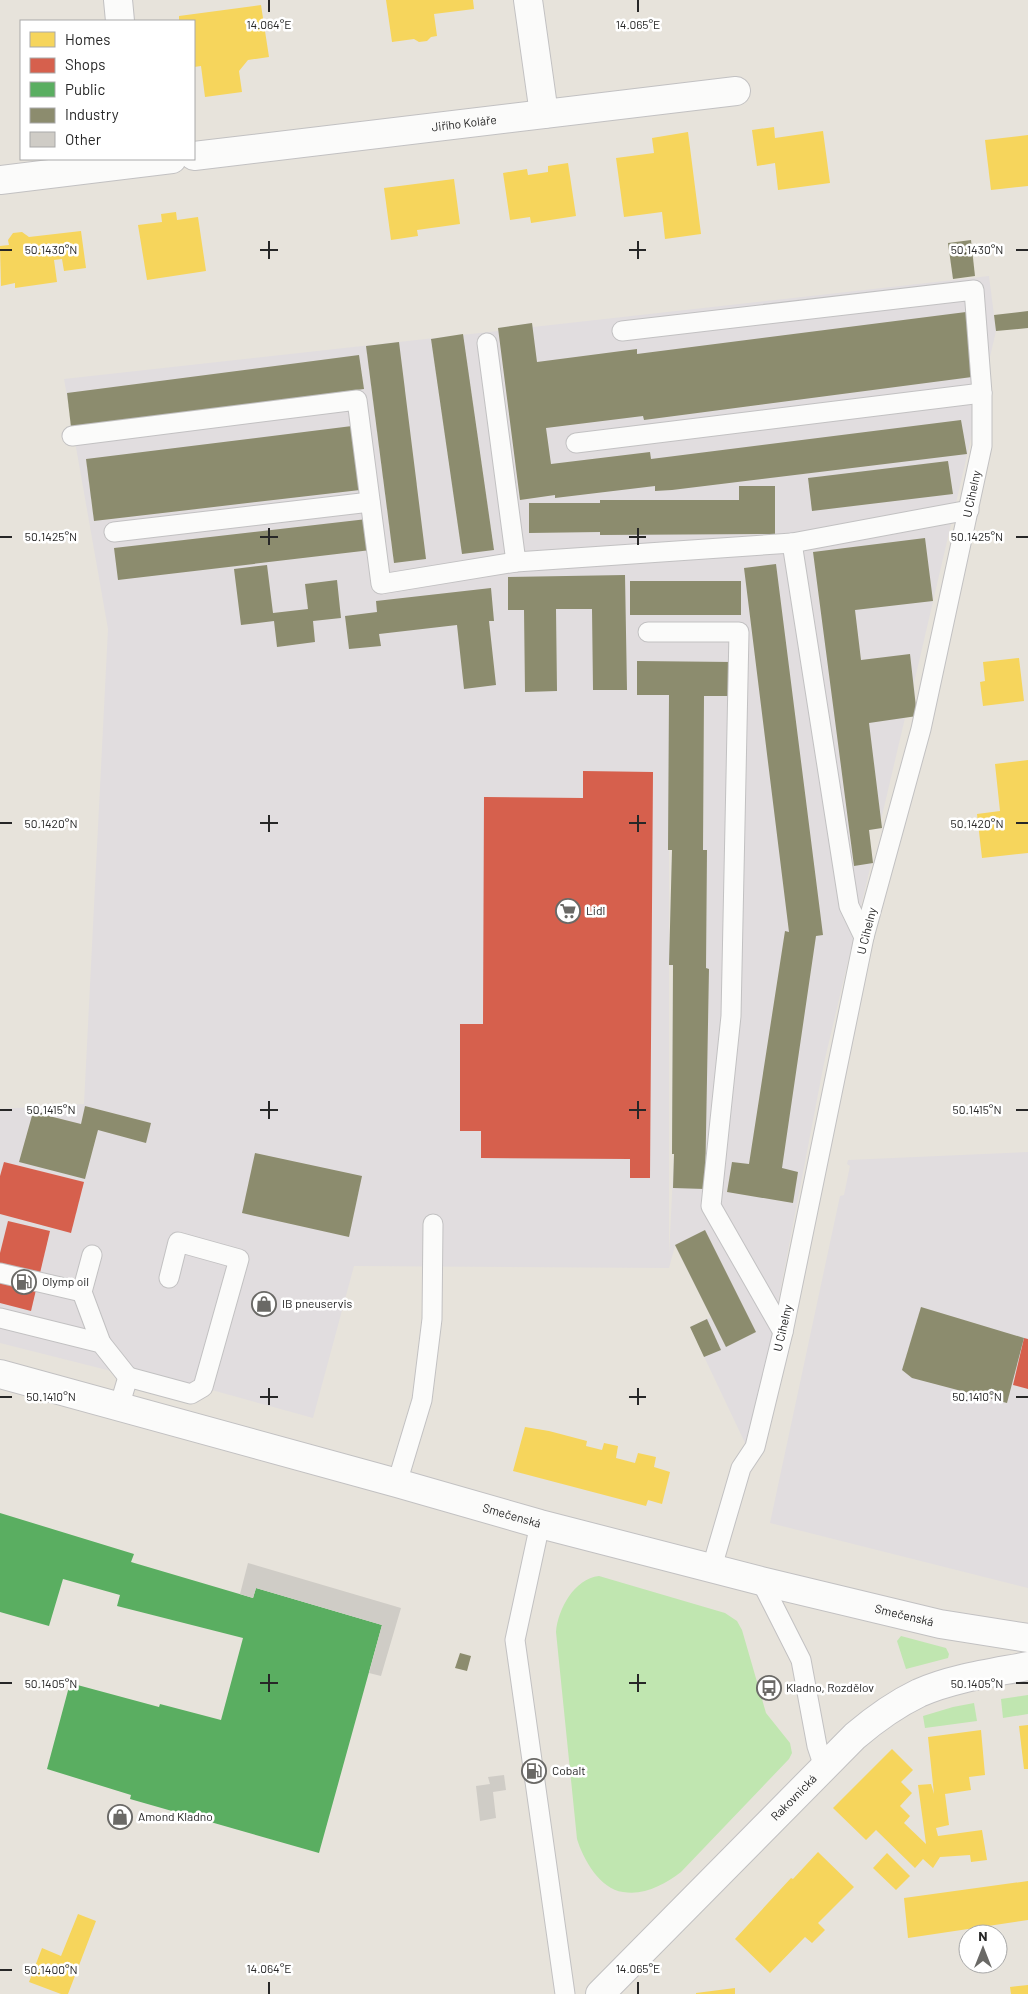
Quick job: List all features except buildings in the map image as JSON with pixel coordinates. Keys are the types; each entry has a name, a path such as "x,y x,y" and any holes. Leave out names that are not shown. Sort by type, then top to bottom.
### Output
{"street":[{"path":"118,0 120,20"},
{"path":"528,0 544,114"},
{"name":"Jiřího Koláře","path":"195,156 736,91"},
{"path":"0,180 154,160"},
{"name":"Smečenská","path":"0,1374 398,1482 540,1524 940,1624 1028,1638"},
{"name":"Rakovnická","path":"600,1994 869,1724 884,1713 918,1694 959,1680 1028,1666"}],"lane":[{"name":"U Cihelny","path":"622,331 974,290 982,393 982,446 969,510 921,729 864,937 783,1332 755,1447 741,1468 712,1567"},
{"path":"487,343 516,562"},
{"path":"576,443 982,393"},
{"path":"72,436 357,400 381,584 516,562 792,543 969,510"},
{"path":"114,532 370,502"},
{"path":"792,543 849,906 864,937"},
{"path":"648,632 739,632 731,1016 711,1206 783,1332"},
{"path":"398,1482 422,1400 432,1319 433,1224"},
{"path":"92,1255 82,1292 101,1343 128,1377 191,1394 202,1387 239,1259 178,1242 169,1278"},
{"path":"0,1273 82,1292"},
{"path":"0,1318 101,1343"},
{"path":"119,1407 128,1377"},
{"path":"540,1524 515,1640 565,1994"},
{"path":"762,1581 801,1660 817,1746 824,1768"}],"shaded area":[{"path":"989,276 996,331 914,683 917,716 905,718 881,820 882,828 869,830 873,863 871,864 824,1063 772,1334 746,1445 690,1327 711,1317 675,1246 669,1268 354,1266 313,1418 165,1377 119,1373 0,1343 0,1109 84,1104 108,629 64,379 498,331 498,328 532,323 533,327","holes":["669,850 672,850 669,965","669,965 673,966 672,1154 674,1154 669,1256"]},
{"path":"1028,1152 1028,1588 770,1523 840,1196 844,1195 850,1166 847,1164 848,1160"}],"green space":[{"path":"599,1576 725,1613 737,1621 742,1630 766,1713 790,1743 792,1753 789,1759 681,1872 654,1888 631,1893 615,1890 600,1879 588,1864 577,1839 556,1632 560,1614 569,1596 582,1583 590,1578"},
{"path":"901,1636 946,1648 949,1654 948,1658 906,1669 897,1641"},
{"path":"1028,1695 1028,1714 1003,1718 1001,1699"},
{"path":"974,1703 977,1721 925,1728 923,1716"}],"place":[{"name":"Lidl","path":"568,911"},
{"name":"Olymp oil","path":"24,1282"},
{"name":"IB pneuservis","path":"264,1304"},
{"name":"Kladno, Rozdělov","path":"769,1688"},
{"name":"Cobalt","path":"534,1771"},
{"name":"Amond Kladno","path":"120,1817"}]}
